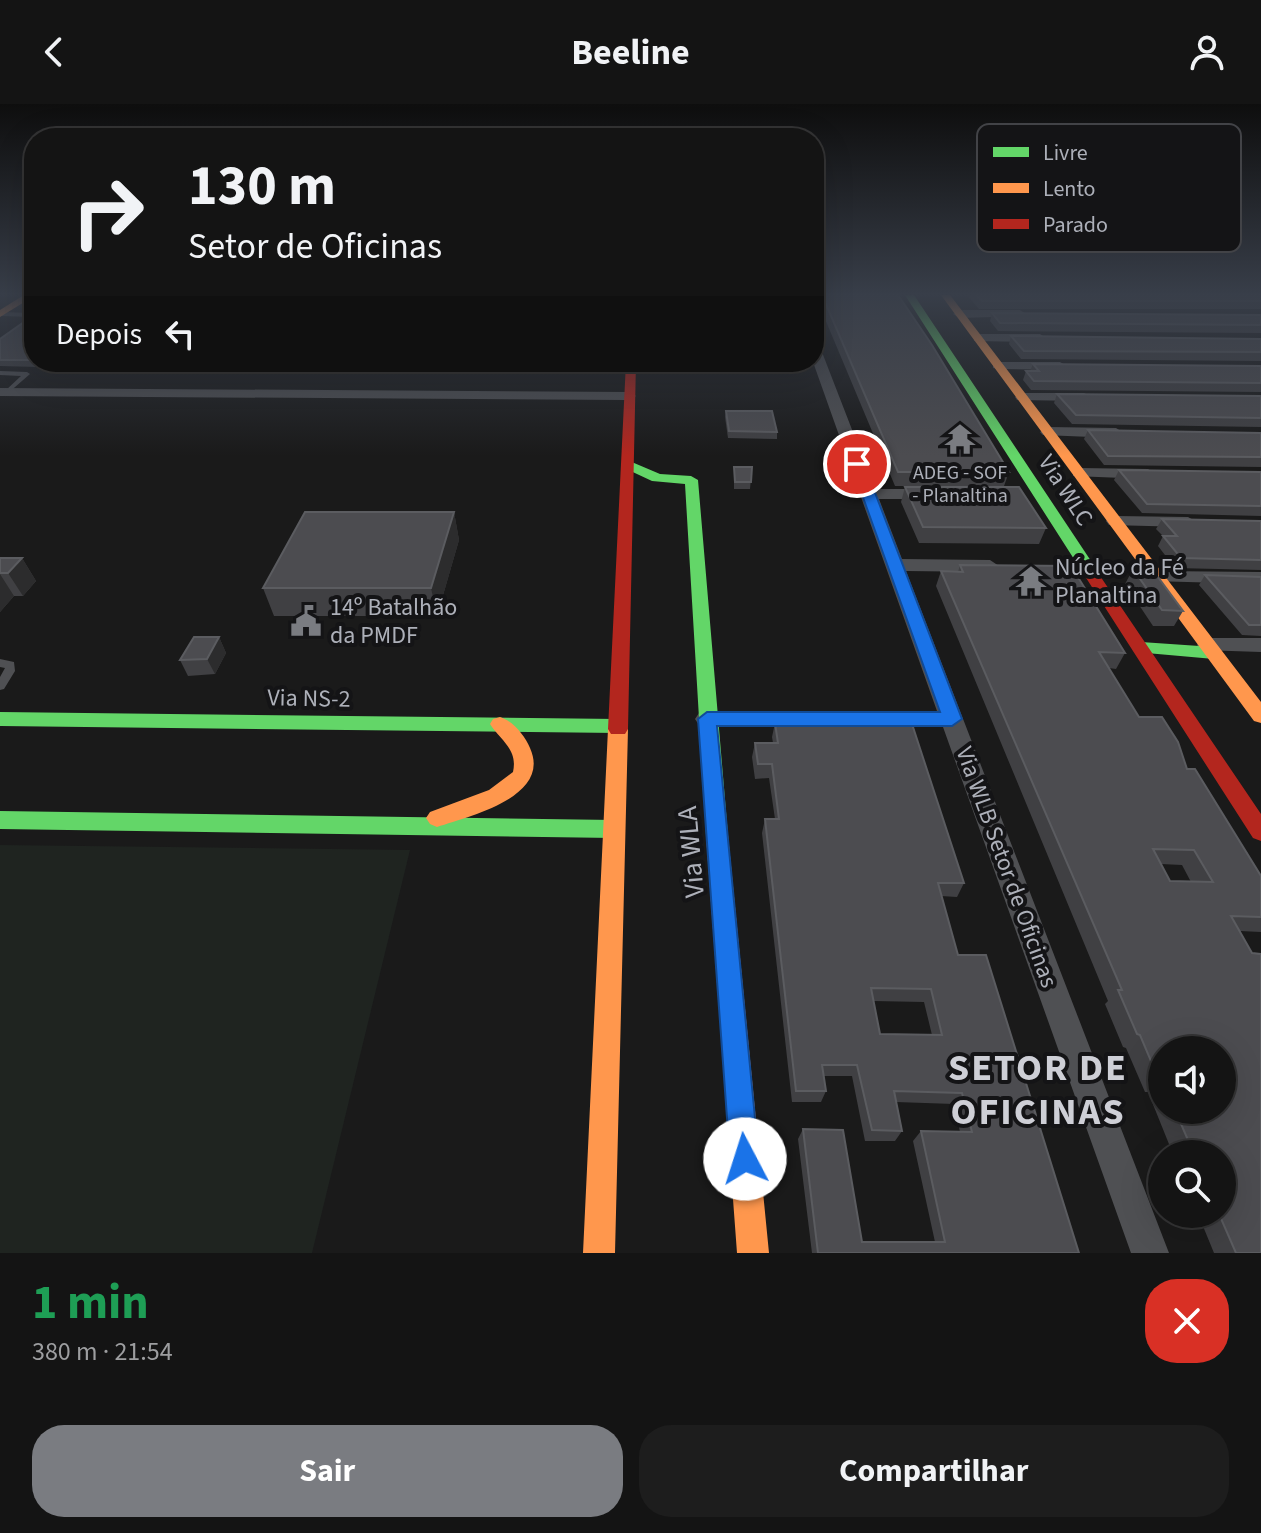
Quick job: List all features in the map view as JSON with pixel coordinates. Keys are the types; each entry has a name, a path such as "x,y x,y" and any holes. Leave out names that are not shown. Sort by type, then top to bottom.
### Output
{"street":[{"name":"Via WLC","path":"944,349 1010,449 1032,494 1087,567 1261,832"},
{"name":"Via WLC","path":"986,349 1261,716"},
{"path":"998,365 1075,366"},
{"path":"599,1253 630,372"},
{"name":"Via WLB Setor de Oficinas","path":"823,372 1150,1253"},
{"path":"4,392 629,396"},
{"path":"1022,397 1101,397"},
{"path":"1048,432 1139,433"},
{"path":"1010,449 1061,449"},
{"name":"Via WLA","path":"627,464 657,478 691,480 707,719 753,1253"},
{"path":"1079,473 1170,474"},
{"path":"626,489 657,478"},
{"path":"868,494 946,494"},
{"path":"1115,521 1203,522"},
{"path":"895,565 1013,566"},
{"path":"1058,567 1087,567"},
{"path":"1157,577 1261,578"},
{"path":"1141,648 1211,649 1261,645"},
{"name":"Via NS-2","path":"0,719 618,726"},
{"path":"707,719 952,719"},
{"path":"415,826 496,797 523,777 528,760 526,752 500,724"},
{"path":"0,820 614,829"}],"lane":[{"path":"0,373 27,374 4,392"},
{"path":"0,663 10,665 10,671 0,686"}],"shaded area":[{"path":"0,845 410,850 312,1253 0,1253"}],"building":[{"path":"0,349 24,349 24,360 0,360"},
{"path":"845,349 934,349 1009,472 898,472"},
{"path":"1022,349 1261,349 1261,352"},
{"path":"1033,364 1261,366 1261,383 1034,381 1026,371 1039,371"},
{"path":"1057,394 1261,396 1261,418 1076,415"},
{"path":"726,411 772,411 777,432 729,431"},
{"path":"1088,430 1261,433 1261,457 1108,456"},
{"path":"734,467 752,467 751,482 735,482"},
{"path":"1119,470 1261,472 1261,506 1147,504"},
{"path":"905,487 1019,487 1046,528 923,527"},
{"path":"305,512 454,512 431,588 263,588"},
{"path":"1162,519 1261,521 1261,560 1181,558 1163,536 1177,536"},
{"path":"0,558 22,558 8,573 0,573"},
{"path":"960,565 1071,566 1125,653 1099,652 1139,717 1162,717 1178,742 1187,769 1195,769 1261,876 1261,917 1231,916 1252,953 1261,954 1261,1253 1236,1253 1225,1228 1236,1228 1236,1140 1188,1140 1181,1124 1236,1124 1236,1036 1148,1036 1148,1054 941,571 963,572","holes":["1153,849 1194,850 1213,882 1170,881"]},
{"path":"1133,569 1152,569 1183,611 1162,610"},
{"path":"1205,575 1261,577 1261,625 1249,625"},
{"path":"194,637 219,637 207,659 180,660"},
{"path":"775,723 912,724 964,883 938,883 958,955 986,955 1079,1253 818,1253 803,1129 843,1130 862,1242 945,1242 921,1131 972,1132 962,1093 894,1091 902,1131 872,1130 857,1065 822,1065 826,1091 796,1091 765,819 779,819 772,764 758,764 755,743 778,743","holes":["871,988 931,989 942,1035 880,1034"]}],"traffic: fast":[{"path":"944,349 1089,570"},
{"path":"627,464 657,478 691,480 717,835"},
{"path":"1141,648 1214,653"},
{"path":"0,719 618,726"},
{"path":"0,820 614,829"}],"traffic: slow":[{"path":"985,349 1261,716"},
{"path":"437,818 496,796 523,775 526,760 519,744 500,724"},
{"path":"599,1253 618,729"},
{"path":"717,835 753,1253"}],"traffic: jam":[{"path":"618,729 631,372"},
{"path":"1089,570 1261,832"}],"place":[{"name":"ADEG - SOF - Planaltina","path":"960,439"},
{"name":"Núcleo da Fé Planaltina","path":"1031,581"},
{"name":"14º Batalhão da PMDF","path":"306,621"}],"district":[{"name":"SETOR DE OFICINAS","path":"1038,1089"}],"route":[{"path":"745,1159 707,719 952,719 857,464"}]}
